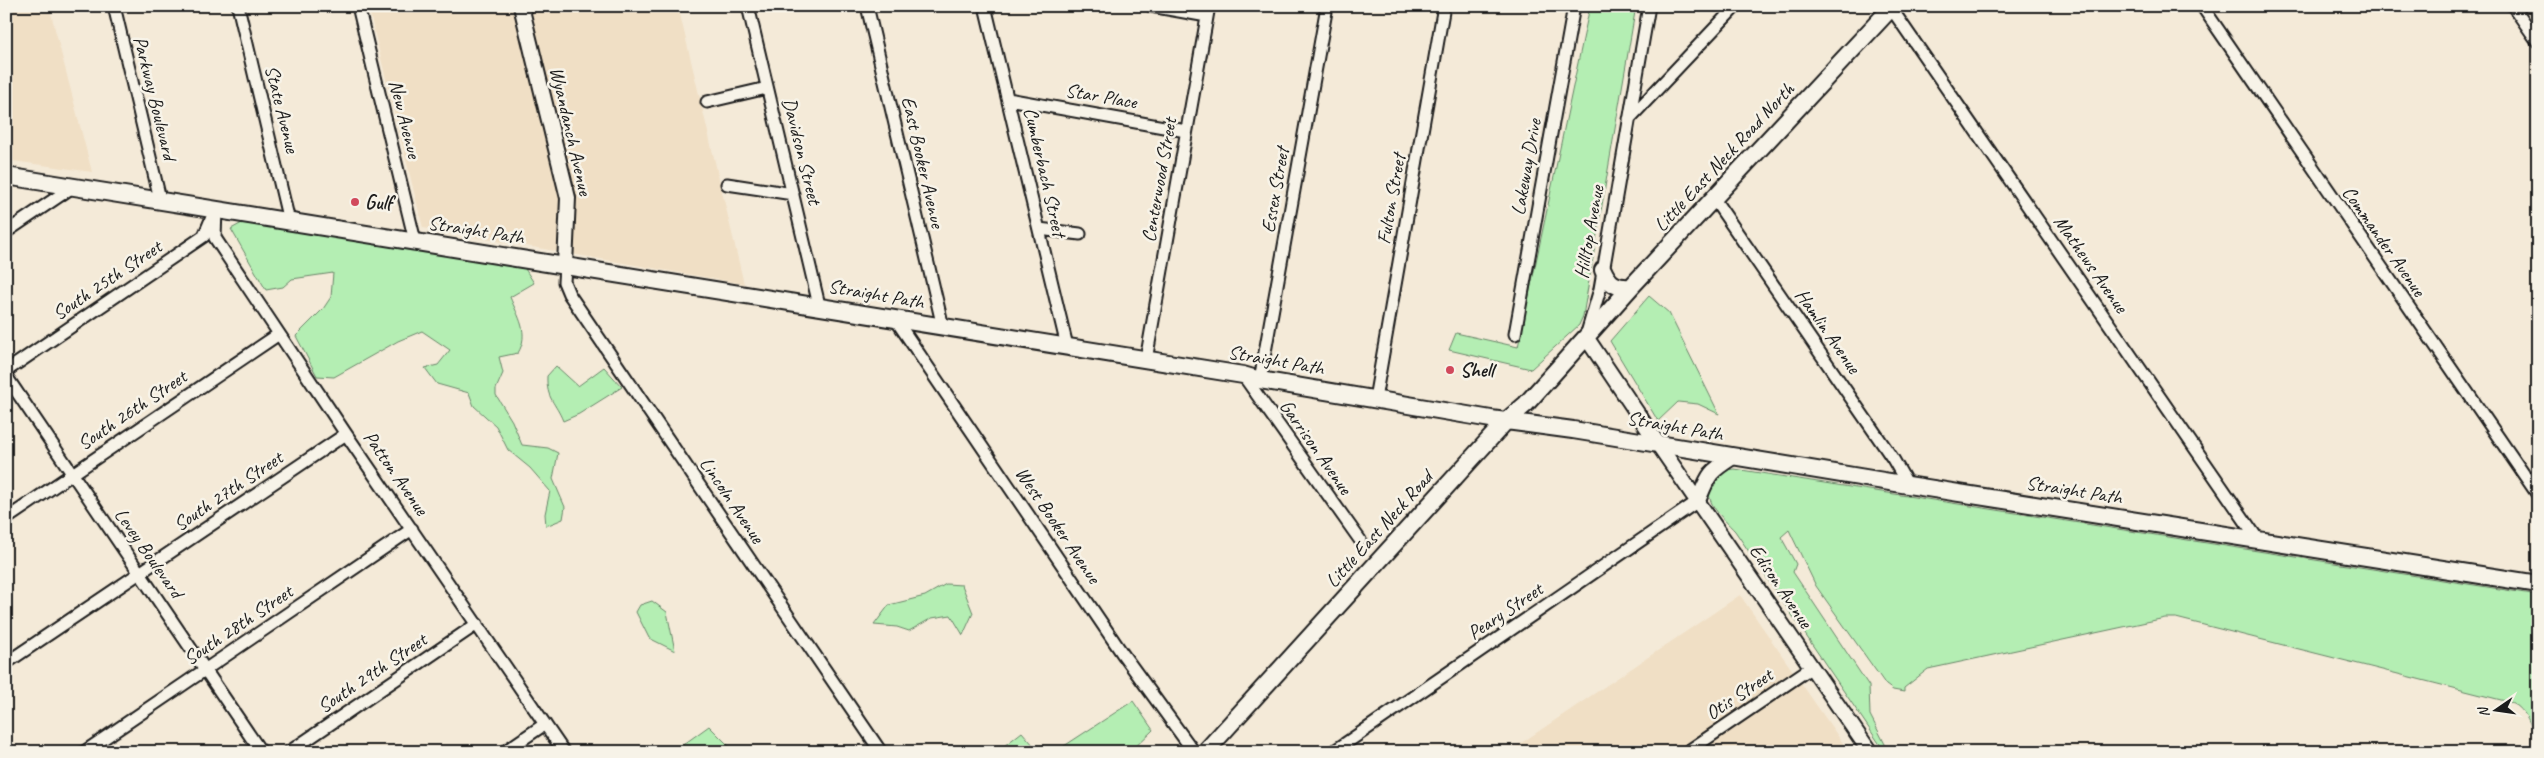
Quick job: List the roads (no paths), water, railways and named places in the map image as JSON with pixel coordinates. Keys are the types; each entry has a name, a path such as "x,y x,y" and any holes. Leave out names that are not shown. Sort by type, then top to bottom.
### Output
{"main road":[{"name":"Little East Neck Road North","path":"1586,337 1892,7"},
{"name":"Straight Path","path":"6,176 819,305 943,328 1243,374 1260,380 1506,421 2538,584"},
{"path":"1603,270 1608,282 1619,288 1631,287"},
{"name":"Little East Neck Road","path":"1205,752 1506,421 1526,404 1586,337"}],"street":[{"name":"Parkway Boulevard","path":"114,6 160,199"},
{"name":"State Avenue","path":"238,6 289,221"},
{"name":"New Avenue","path":"358,6 414,241"},
{"name":"Wyandanch Avenue","path":"521,6 568,198 566,265"},
{"name":"Davidson Street","path":"748,6 819,305"},
{"name":"East Booker Avenue","path":"867,6 943,328"},
{"name":"Cumberbach Street","path":"986,6 1067,346"},
{"path":"1151,6 1208,11"},
{"name":"Essex Street","path":"1260,380 1327,6"},
{"name":"Fulton Street","path":"1375,399 1444,6"},
{"name":"Lakeway Drive","path":"1515,334 1574,6"},
{"name":"Hilltop Avenue","path":"1586,337 1603,270 1649,6"},
{"path":"1628,119 1736,6"},
{"name":"Commander Avenue","path":"2202,6 2538,495"},
{"path":"2513,6 2538,42"},
{"name":"Mathews Avenue","path":"1892,7 2259,541"},
{"name":"Centerwood Street","path":"1146,360 1208,11"},
{"path":"707,102 767,88"},
{"name":"Star Place","path":"1008,99 1186,130"},
{"path":"727,184 793,194"},
{"path":"6,232 74,186"},
{"name":"Hamlin Avenue","path":"1714,199 1893,459 1908,485"},
{"name":"Patton Avenue","path":"216,209 215,238 346,434 564,752"},
{"name":"South 25th Street","path":"6,371 204,236 216,209"},
{"path":"1039,229 1080,234"},
{"name":"Lincoln Avenue","path":"566,265 564,282 569,294 881,752"},
{"name":"West Booker Avenue","path":"894,318 1122,652 1194,752"},
{"name":"South 26th Street","path":"6,519 71,473 279,334"},
{"path":"1586,337 1658,444"},
{"name":"Garrison Avenue","path":"1243,374 1360,540"},
{"name":"Levey Boulevard","path":"6,376 261,752"},
{"name":"South 27th Street","path":"6,664 346,434"},
{"name":"Edison Avenue","path":"1658,444 1870,752"},
{"path":"1698,501 1703,484 1710,474 1733,457"},
{"name":"Peary Street","path":"1333,752 1698,501"},
{"name":"South 28th Street","path":"84,752 412,529"},
{"name":"South 29th Street","path":"290,752 477,624"},
{"name":"Otis Street","path":"1687,752 1812,667"},
{"path":"504,752 545,724"}],"place":[{"name":"Gulf","path":"355,202"},
{"name":"Shell","path":"1450,370"}]}
